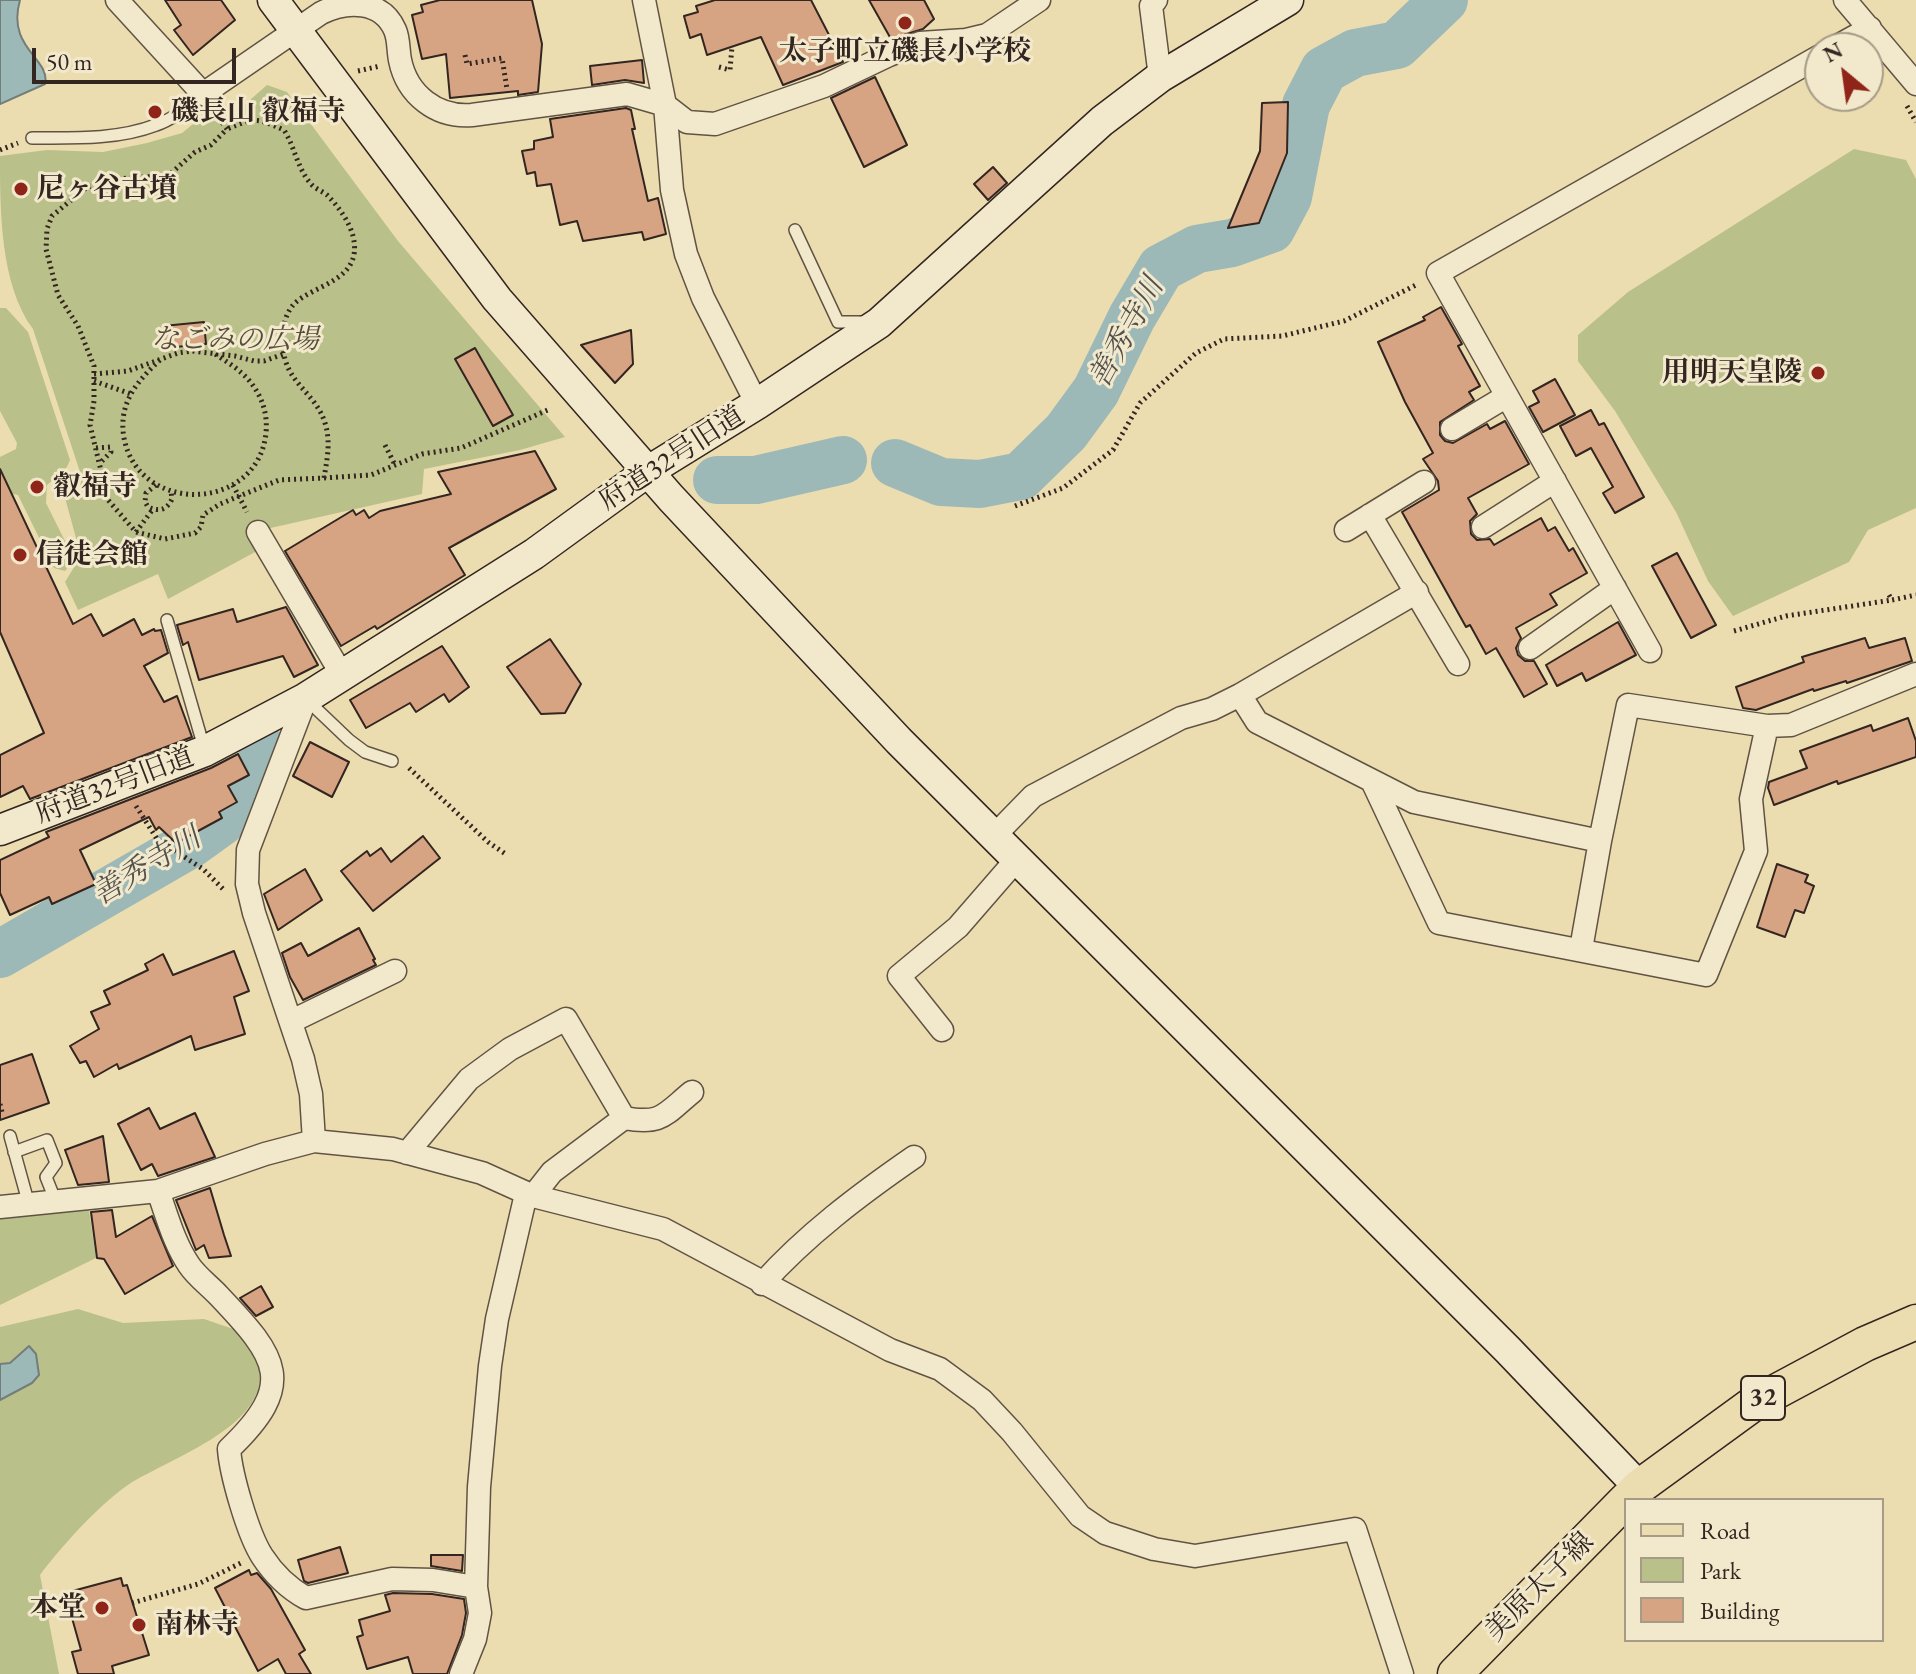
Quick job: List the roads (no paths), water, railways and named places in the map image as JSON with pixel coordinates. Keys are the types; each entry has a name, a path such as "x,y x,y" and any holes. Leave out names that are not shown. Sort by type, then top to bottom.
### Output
{"main road":[{"name":"美原太子線","path":"1630,1496 1753,1404 1865,1344 1916,1322"},
{"name":"美原太子線","path":"1455,1674 1624,1502"}],"street":[{"path":"117,0 203,94 294,30 338,4 358,1 375,8 391,21 405,75 426,104 445,114 456,117 627,94 665,105 687,122 715,124 824,86 920,43 966,40 987,35 1039,0"},
{"path":"273,0 497,299 647,472 899,741 1508,1350 1630,1496"},
{"path":"644,0 665,105 672,190 686,254 703,298 757,404"},
{"name":"府道32号旧道","path":"0,830 205,751 306,698 534,554 647,472 879,323 1102,121 1160,77 1288,0"},
{"path":"1845,0 1870,28 1909,92"},
{"path":"1151,2 1160,77"},
{"path":"1863,32 1870,28"},
{"path":"1650,651 1438,273 1804,65"},
{"path":"1452,429 1507,396"},
{"path":"1483,527 1555,481"},
{"path":"1346,530 1424,482"},
{"path":"1370,515 1458,664"},
{"path":"258,532 342,675"},
{"path":"1530,648 1615,588"},
{"path":"994,836 1033,796 1181,718 1212,709 1240,695 1417,592"},
{"path":"1581,949 1628,705 1767,726 1791,725 1916,674"},
{"path":"1240,695 1257,722 1414,802 1600,841"},
{"path":"306,698 248,850 247,884 292,1021 311,1094 314,1141"},
{"path":"1373,783 1439,923 1706,975 1756,851 1751,799 1767,726"},
{"path":"942,1030 899,976 958,927 1017,859"},
{"path":"292,1021 395,971"},
{"path":"407,1153 469,1079 510,1049 566,1019 624,1118"},
{"path":"461,1674 475,1639 480,1613 476,1587 479,1487 490,1366 497,1319 530,1195 552,1172 624,1118 646,1122 658,1120 692,1092"},
{"path":"0,1207 158,1191 265,1154 314,1141 393,1149 482,1173 530,1195 663,1229 890,1350 940,1369 982,1400 1080,1516 1105,1533 1154,1549 1195,1556 1355,1529 1402,1674"},
{"path":"762,1284 785,1259 863,1192 914,1157"},
{"path":"158,1191 176,1240 189,1264 258,1343 273,1373 273,1388 264,1408 229,1449 231,1472 260,1553 275,1574 306,1598 392,1579 433,1580 476,1587"}],"lane":[{"path":"32,138 115,135 156,126 203,94"},
{"path":"795,230 838,322 879,323"},
{"path":"167,620 205,751"},
{"path":"306,698 365,752 397,762"},
{"path":"10,1136 29,1205"},
{"path":"14,1152 47,1140 56,1163 46,1177 56,1202"}],"water":[{"path":"0,0 20,0 17,17 19,30 23,41 42,67 45,84 0,104"},
{"path":"29,1346 36,1354 39,1375 32,1383 0,1400 0,1364 10,1363"}],"waterway":[{"name":"善秀寺川","path":"895,463 941,482 980,484 1021,476 1066,432 1096,391 1132,317 1161,268 1197,249 1232,243 1271,229 1288,197 1306,105 1324,70 1355,53 1397,45 1444,0"},
{"name":"善秀寺川","path":"717,480 756,480 843,460"},
{"name":"善秀寺川","path":"0,954 189,845 221,822 247,794 265,751"}],"place":[{"name":"太子町立磯長小学校","path":"905,23"},
{"name":"磯長山 叡福寺","path":"155,112"},
{"name":"尼ヶ谷古墳","path":"21,189"},
{"name":"用明天皇陵","path":"1818,373"},
{"name":"叡福寺","path":"37,487"},
{"name":"信徒会館","path":"20,555"},
{"name":"本堂","path":"102,1608"},
{"name":"南林寺","path":"139,1625"}],"park label":[{"name":"なごみの広場","path":"235,340"}]}
